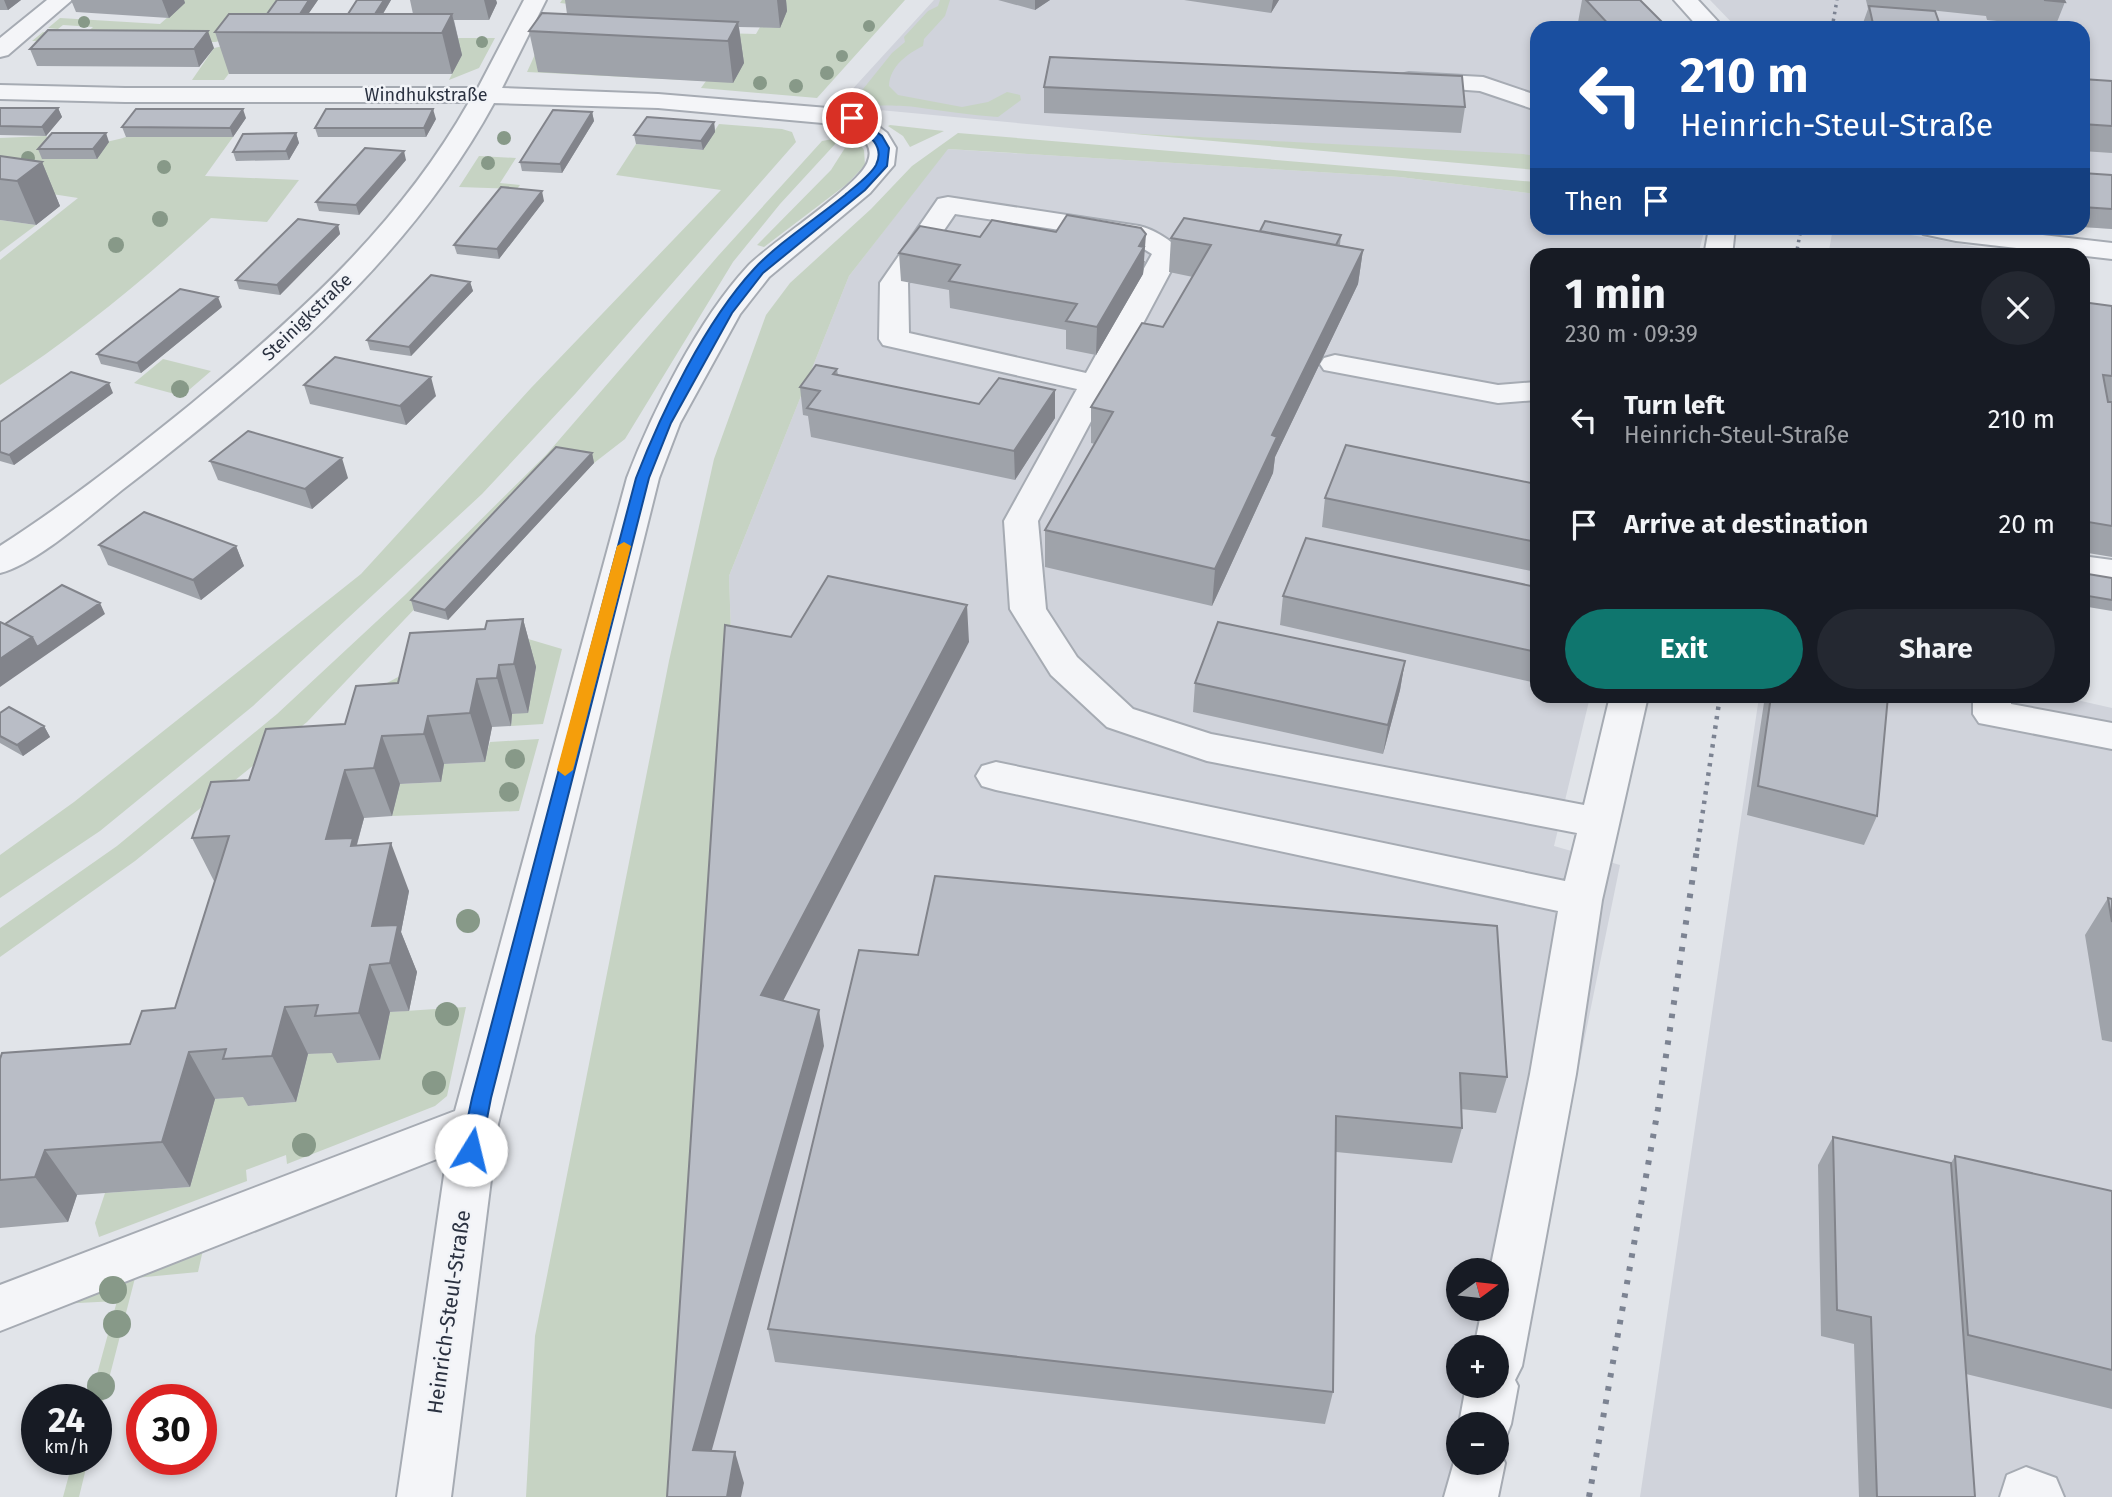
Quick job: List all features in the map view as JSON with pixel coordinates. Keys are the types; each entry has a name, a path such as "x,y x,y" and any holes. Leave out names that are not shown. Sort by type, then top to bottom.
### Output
{"street":[{"path":"0,50 61,0"},
{"name":"Steinigkstraße","path":"0,562 129,470 282,344 393,230 431,184 486,95 535,0"},
{"path":"1685,0 1705,21"},
{"path":"1389,79 1483,84 1530,101"},
{"name":"Windhukstraße","path":"0,92 125,95 486,95 657,101 852,118"},
{"name":"Heinrich-Steul-Straße","path":"424,1497 475,1124 642,478 664,423 735,301 759,271 861,187 881,166 883,148 878,138 852,118"},
{"path":"1095,384 894,340 894,283 948,205 1139,234 1167,252 1021,521 1028,609 1063,666 1120,718 1207,747 1601,823"},
{"path":"1954,235 1986,246 2036,248"},
{"path":"2090,250 2112,251"},
{"path":"1335,363 1497,394 1530,391"},
{"path":"2090,568 2112,571"},
{"path":"1502,1335 1553,1074 1581,900 1627,703"},
{"path":"1992,703 1992,714 2112,736"},
{"path":"996,776 1581,900"},
{"path":"0,1308 475,1124"},
{"path":"1471,1497 1476,1475"}],"shaded area":[{"path":"934,0 1638,0 1660,21 1530,21 1530,156 1123,133 837,106"},
{"path":"1710,0 2112,0 2112,229 2090,227 2090,21 1730,21"},
{"path":"947,149 1400,177 1530,193 1530,235 1703,235 1700,248 1530,248 1530,703 1589,703 1554,846 1620,865 1508,1412 1446,1412 1446,1475 1495,1475 1491,1497 680,1497 732,661 729,576 849,276"},
{"path":"1832,235 1911,235 1983,248 1829,248"},
{"path":"1758,703 2090,703 2112,708 2112,1497 1640,1497"}],"green space":[{"path":"137,0 286,0 263,32 215,42 32,41 43,32 81,38 93,27 63,25 58,29 48,28 60,18 160,24 184,3"},
{"path":"562,0 905,0 817,98 701,88 706,81 527,72 547,28 756,34 760,27 780,28 560,3"},
{"path":"940,0 950,0 945,16 924,39 923,46 905,57 892,72 889,86 898,95 962,107 988,102 1007,92 1020,95 1021,100 998,117 908,106 876,105 855,99 892,53 905,42 904,37 928,11 938,6"},
{"path":"261,38 495,38 479,68 449,80 461,56 243,55 224,80 192,80 214,48"},
{"path":"719,124 782,129 792,132 796,142 576,393 482,494 253,706 100,831 0,898 0,855 74,802 361,574 531,388 721,190 616,175 636,144 702,150"},
{"path":"888,126 944,131 910,147 903,136"},
{"path":"958,133 1530,181 1530,193 1400,177 948,149 849,276 729,576 732,661 680,1497 526,1497 535,1336 669,661 714,459 766,315 790,283 871,209 912,166"},
{"path":"1123,133 1523,154 1530,155 1530,169"},
{"path":"46,136 74,144 107,142 126,137 233,137 205,176 299,180 267,222 211,218 109,306 0,385 0,260 78,198 0,186 0,138"},
{"path":"833,139 837,142 780,204 733,262 625,439 594,463 558,458 307,722 135,861 0,957 0,928 117,846 277,714 405,595 546,455 718,256 822,141"},
{"path":"856,139 864,150 865,165 847,184 764,247 757,245 831,170 850,140"},
{"path":"479,156 516,158 500,183 520,185 517,189 459,187"},
{"path":"0,220 36,225 0,252"},
{"path":"163,359 211,371 182,396 134,383"},
{"path":"508,633 562,649 543,724 511,726 512,714 528,712 536,667 383,689 387,683 451,648"},
{"path":"539,739 519,811 392,816 400,784 440,782 444,764 484,762 490,742"},
{"path":"466,1007 447,1096 435,1106 287,1164 286,1155 246,1170 247,1181 99,1237 95,1223 105,1193 190,1187 215,1099 251,1096 249,1106 296,1102 308,1054 340,1052 338,1063 380,1060 390,1012"},
{"path":"205,1241 198,1272 135,1278 108,1384 94,1384 117,1301 59,1304"},
{"path":"69,1475 84,1475 79,1497 63,1497"}],"building":[{"path":"277,0 309,0 300,14 267,14"},
{"path":"357,0 384,0 375,14 348,14"},
{"path":"1586,0 1640,0 1661,21 1606,21"},
{"path":"1869,6 1935,11 1939,21 1872,21"},
{"path":"542,13 738,22 728,41 529,31"},
{"path":"229,14 452,14 442,33 215,32"},
{"path":"48,30 208,31 194,49 30,49"},
{"path":"1050,57 1462,76 1465,107 1044,87"},
{"path":"2090,80 2112,81 2112,126 2090,125"},
{"path":"0,108 58,108 42,127 0,126"},
{"path":"136,109 243,109 230,128 122,127"},
{"path":"326,109 433,109 424,128 315,128"},
{"path":"553,110 592,112 560,164 520,162"},
{"path":"647,117 714,122 701,141 634,135"},
{"path":"52,133 106,133 93,149 38,149"},
{"path":"296,133 286,151 233,152 243,134"},
{"path":"365,148 404,151 356,205 316,202"},
{"path":"0,156 42,162 17,181 0,179"},
{"path":"2090,174 2112,175 2112,209 2090,208"},
{"path":"501,187 542,191 497,249 454,245"},
{"path":"1067,215 1141,228 1146,234 1139,246 1144,247 1097,327 1066,321 1077,304 949,281 960,265 899,253 920,226 980,237 992,220 1056,232"},
{"path":"1184,218 1363,250 1272,435 1277,437 1215,569 1045,530 1113,412 1091,407 1142,323 1163,327 1211,245 1171,238"},
{"path":"298,219 338,225 277,285 236,280"},
{"path":"1265,221 1341,235 1336,245 1260,231"},
{"path":"431,275 470,282 409,347 367,340"},
{"path":"180,289 218,297 137,363 97,354"},
{"path":"2090,303 2112,306 2112,376 2103,375 2108,402 2112,402 2112,526 2090,522"},
{"path":"335,357 431,377 400,406 304,385"},
{"path":"816,365 837,369 833,374 979,404 999,378 1055,390 1014,451 807,408 820,391 800,387"},
{"path":"71,372 109,383 9,455 0,452 0,422"},
{"path":"248,431 342,458 305,489 210,461"},
{"path":"1346,445 1530,483 1530,541 1325,498"},
{"path":"556,447 592,453 445,610 411,600"},
{"path":"144,512 236,546 193,580 99,545"},
{"path":"1306,538 1530,586 1530,651 1283,596"},
{"path":"2090,574 2112,578 2112,600 2090,596"},
{"path":"828,576 967,605 761,995 819,1010 693,1450 735,1452 727,1497 667,1497 725,625 791,637"},
{"path":"62,585 100,603 37,647 32,637 5,624"},
{"path":"523,619 514,664 499,665 497,678 477,679 470,713 428,716 424,734 382,736 374,768 345,770 326,839 353,838 351,846 391,843 372,926 398,925 390,963 370,965 359,1013 315,1016 318,1005 285,1007 272,1056 223,1059 226,1049 189,1052 162,1142 45,1150 35,1177 0,1180 2,1053 130,1044 142,1011 175,1008 229,836 192,838 211,782 249,780 266,729 345,724 356,686 398,683 410,633 485,629 487,621"},
{"path":"0,622 32,637 0,659"},
{"path":"1218,622 1405,661 1388,725 1195,683"},
{"path":"1770,703 1887,703 1877,816 1758,786"},
{"path":"9,707 44,726 17,745 0,736 0,713"},
{"path":"935,876 1497,926 1507,1077 1460,1073 1462,1128 1336,1116 1333,1392 768,1329 859,950 918,955"},
{"path":"2108,898 2112,899 2112,922"},
{"path":"1833,1137 1951,1163 1975,1497 1877,1497 1871,1317 1837,1310"},
{"path":"1955,1156 2112,1191 2112,1370 1968,1335"}],"railway":[{"path":"1833,21 1837,0"},
{"path":"1797,248 1800,235"},
{"path":"1697,851 1719,703"},
{"path":"1589,1497 1658,1109 1697,849"}],"slow traffic":[{"path":"565,770 624,546"}],"route":[{"path":"471,1150 481,1098 642,478 664,423 727,312 759,271 861,187 881,166 883,148 878,138 852,118"}]}
